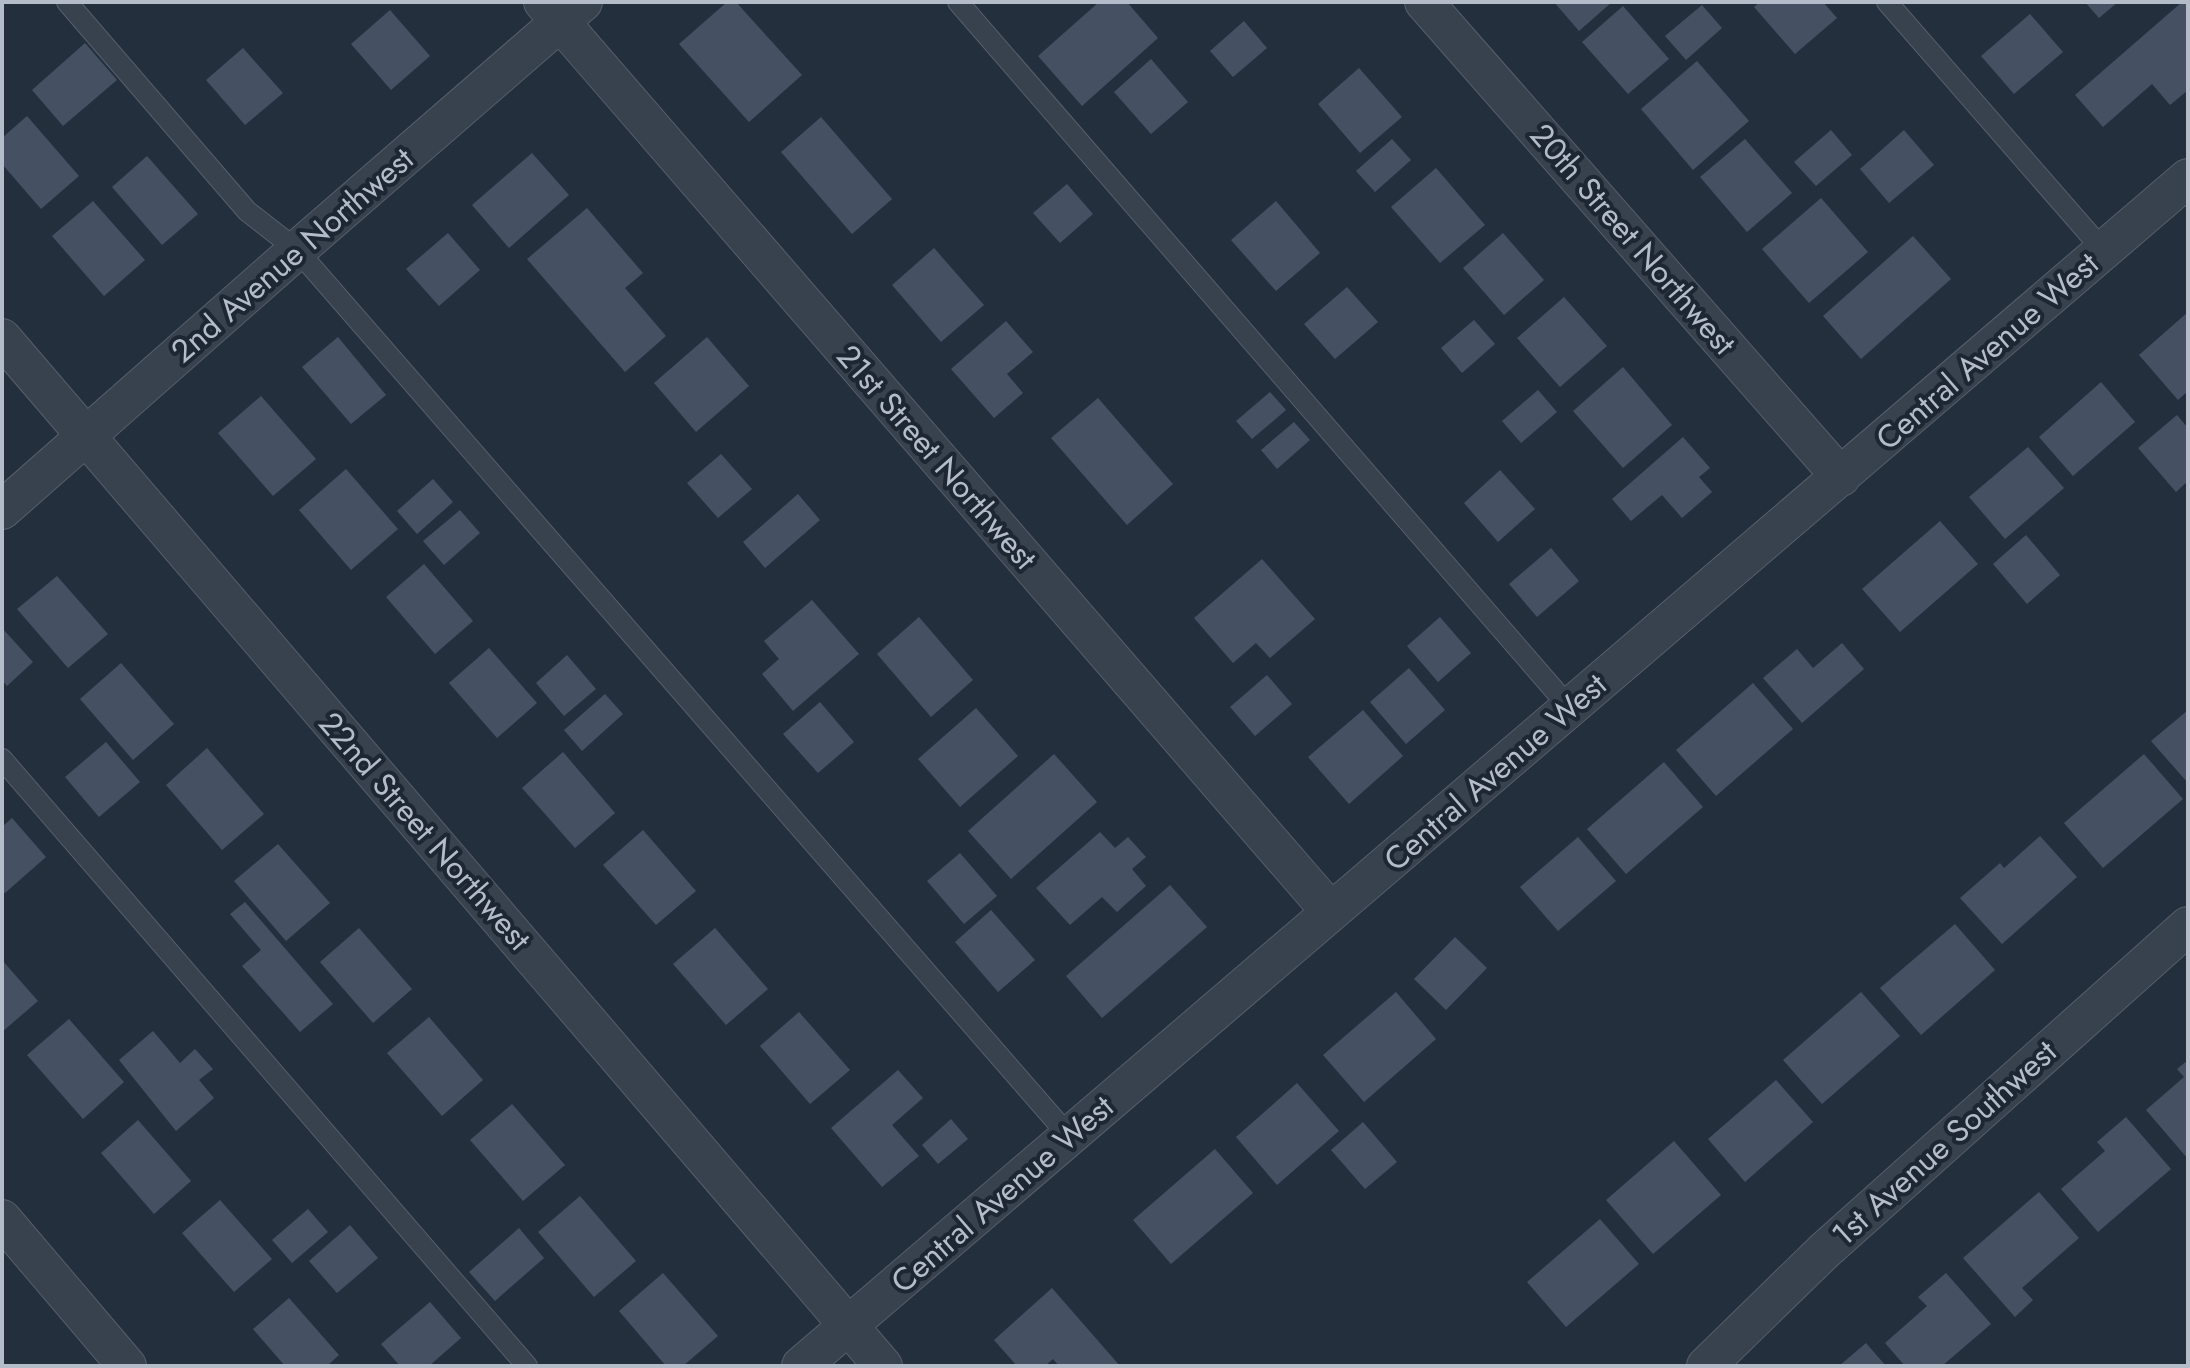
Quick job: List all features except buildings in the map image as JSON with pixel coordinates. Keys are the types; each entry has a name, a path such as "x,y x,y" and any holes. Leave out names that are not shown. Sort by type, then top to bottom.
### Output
{"street":[{"name":"20th Street Northwest","path":"1424,2 1841,477"},
{"name":"2nd Avenue Northwest","path":"2,510 297,250 562,9"},
{"name":"21st Street Northwest","path":"562,9 1331,912"},
{"name":"Central Avenue West","path":"801,1366 2188,178"},
{"name":"22nd Street Northwest","path":"2,338 883,1366"},
{"name":"1st Avenue Southwest","path":"1706,1366 1823,1252 2188,926"},
{"path":"2,1219 127,1366"}],"lane":[{"path":"67,2 247,211 297,250 1069,1136"},
{"path":"958,2 1570,708"},
{"path":"1887,2 2104,251"},
{"path":"2,759 527,1366"}]}
